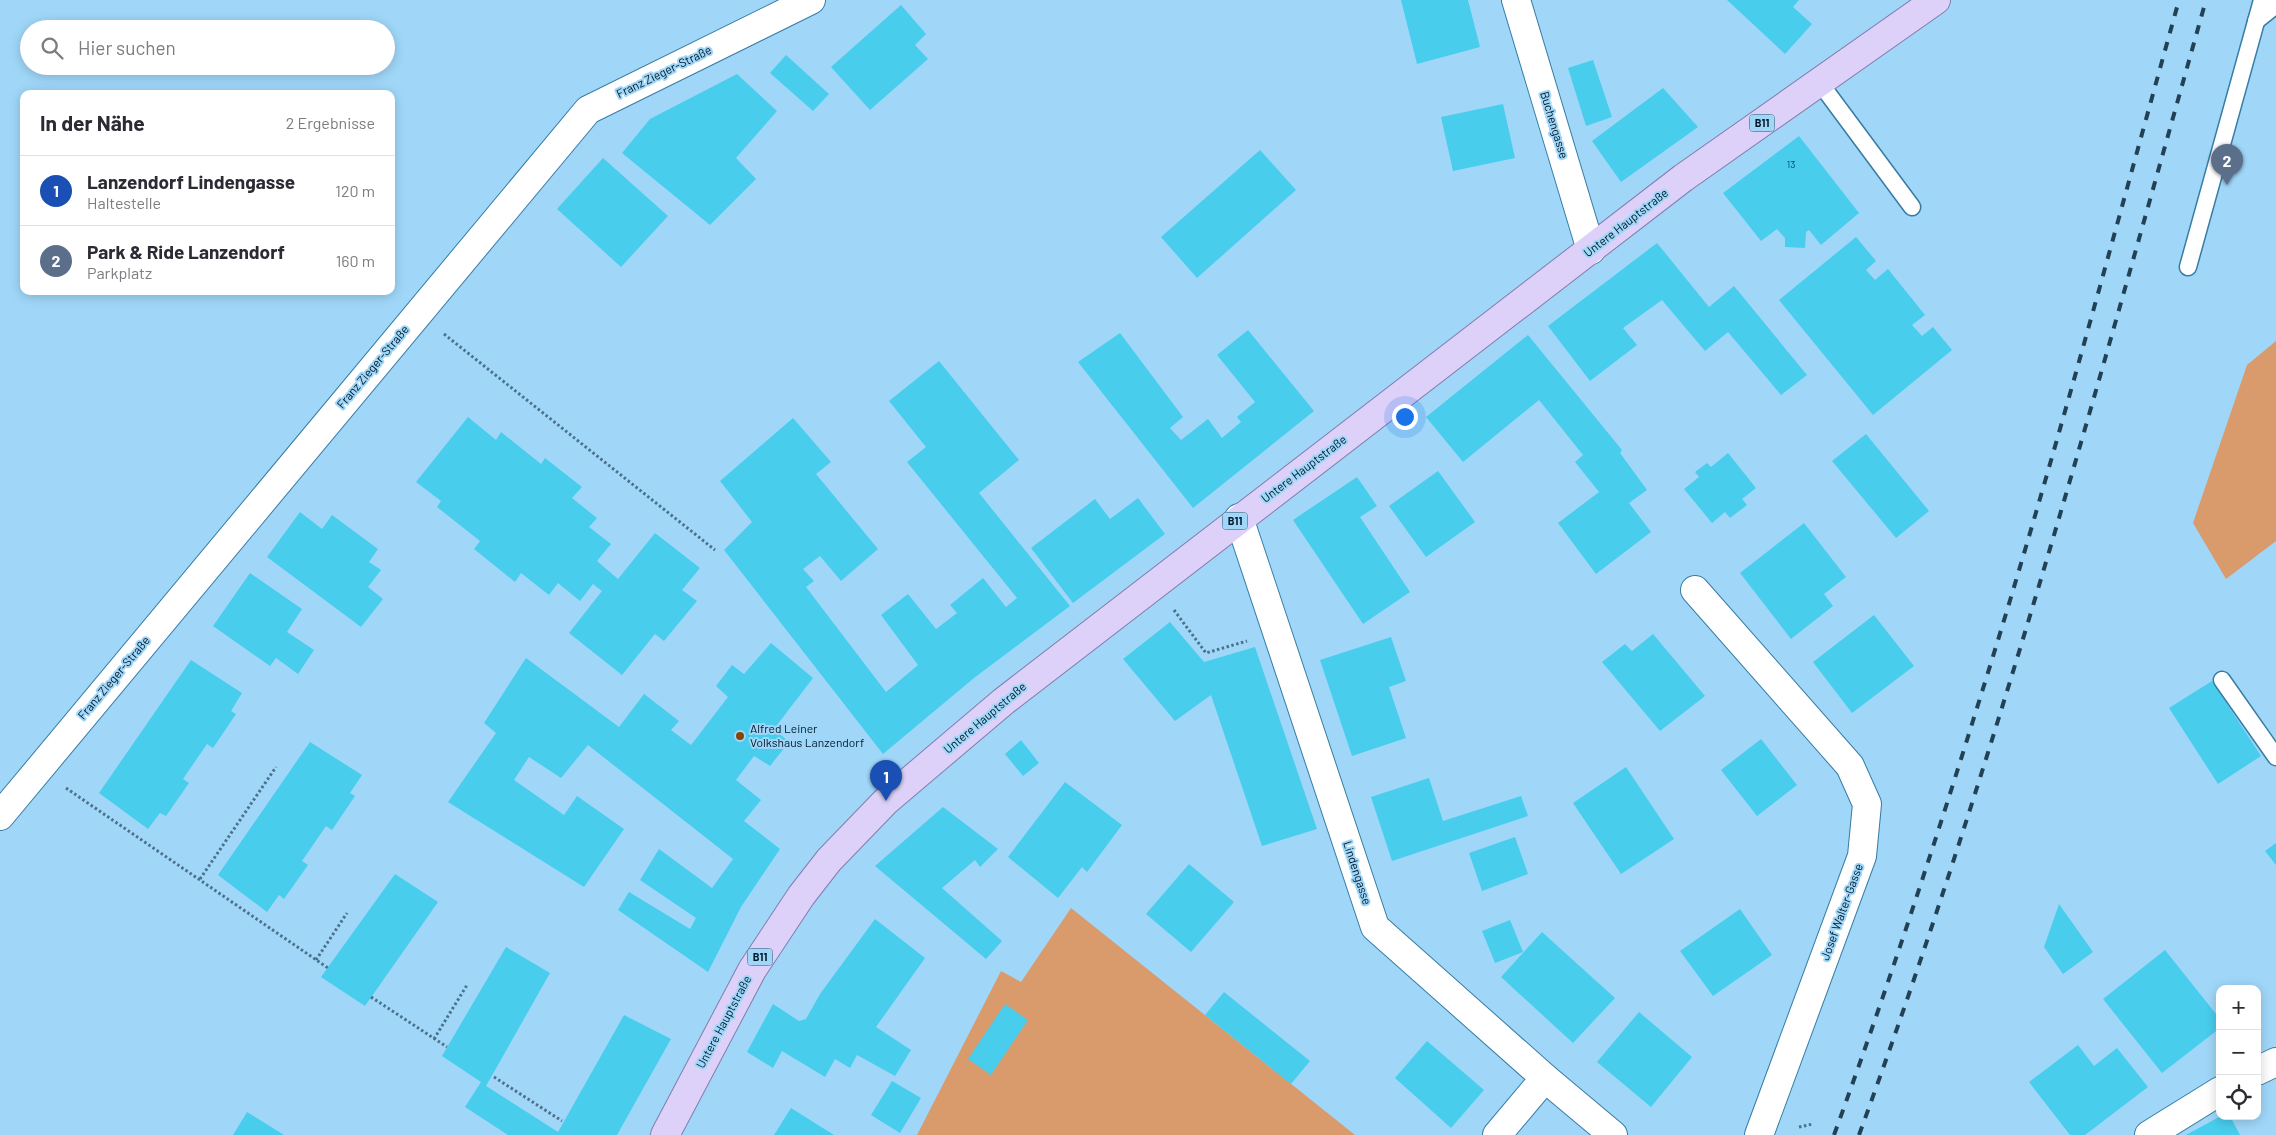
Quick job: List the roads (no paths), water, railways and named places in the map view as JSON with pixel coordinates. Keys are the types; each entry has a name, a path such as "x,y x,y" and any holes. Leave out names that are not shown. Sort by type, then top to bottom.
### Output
{"main road":[{"name":"Untere Hauptstraße","path":"665,1135 752,970 801,896 830,860 886,802 1004,701 1155,586 1239,518 1683,178 1936,0"}],"street":[{"name":"Franz Zieger-Straße","path":"0,816 588,110 811,0"},
{"name":"Buchengasse","path":"1516,0 1591,250"},
{"name":"Lindengasse","path":"1239,518 1375,927 1545,1078 1613,1135"},
{"name":"Josef Walter-Gasse","path":"1694,590 1850,766 1867,804 1862,856 1759,1135"},
{"path":"2261,1069 2276,1062"},
{"path":"1497,1135 1545,1078"},
{"path":"2149,1135 2216,1093"}],"lane":[{"path":"2188,267 2262,0"},
{"path":"2256,21 2276,5"},
{"path":"1820,83 1912,207"},
{"path":"2222,680 2276,757"}],"railway":[{"path":"1834,1135 1872,1030 1925,871 2003,623 2030,534 2179,0"},
{"path":"1859,1135 1909,995 2000,713 2085,428 2206,0"}],"place":[{"name":"Park & Ride Lanzendorf","path":"2227,185"},
{"name":"Alfred Leiner Volkshaus Lanzendorf","path":"740,736"},
{"name":"Lanzendorf Lindengasse","path":"886,801"}]}
